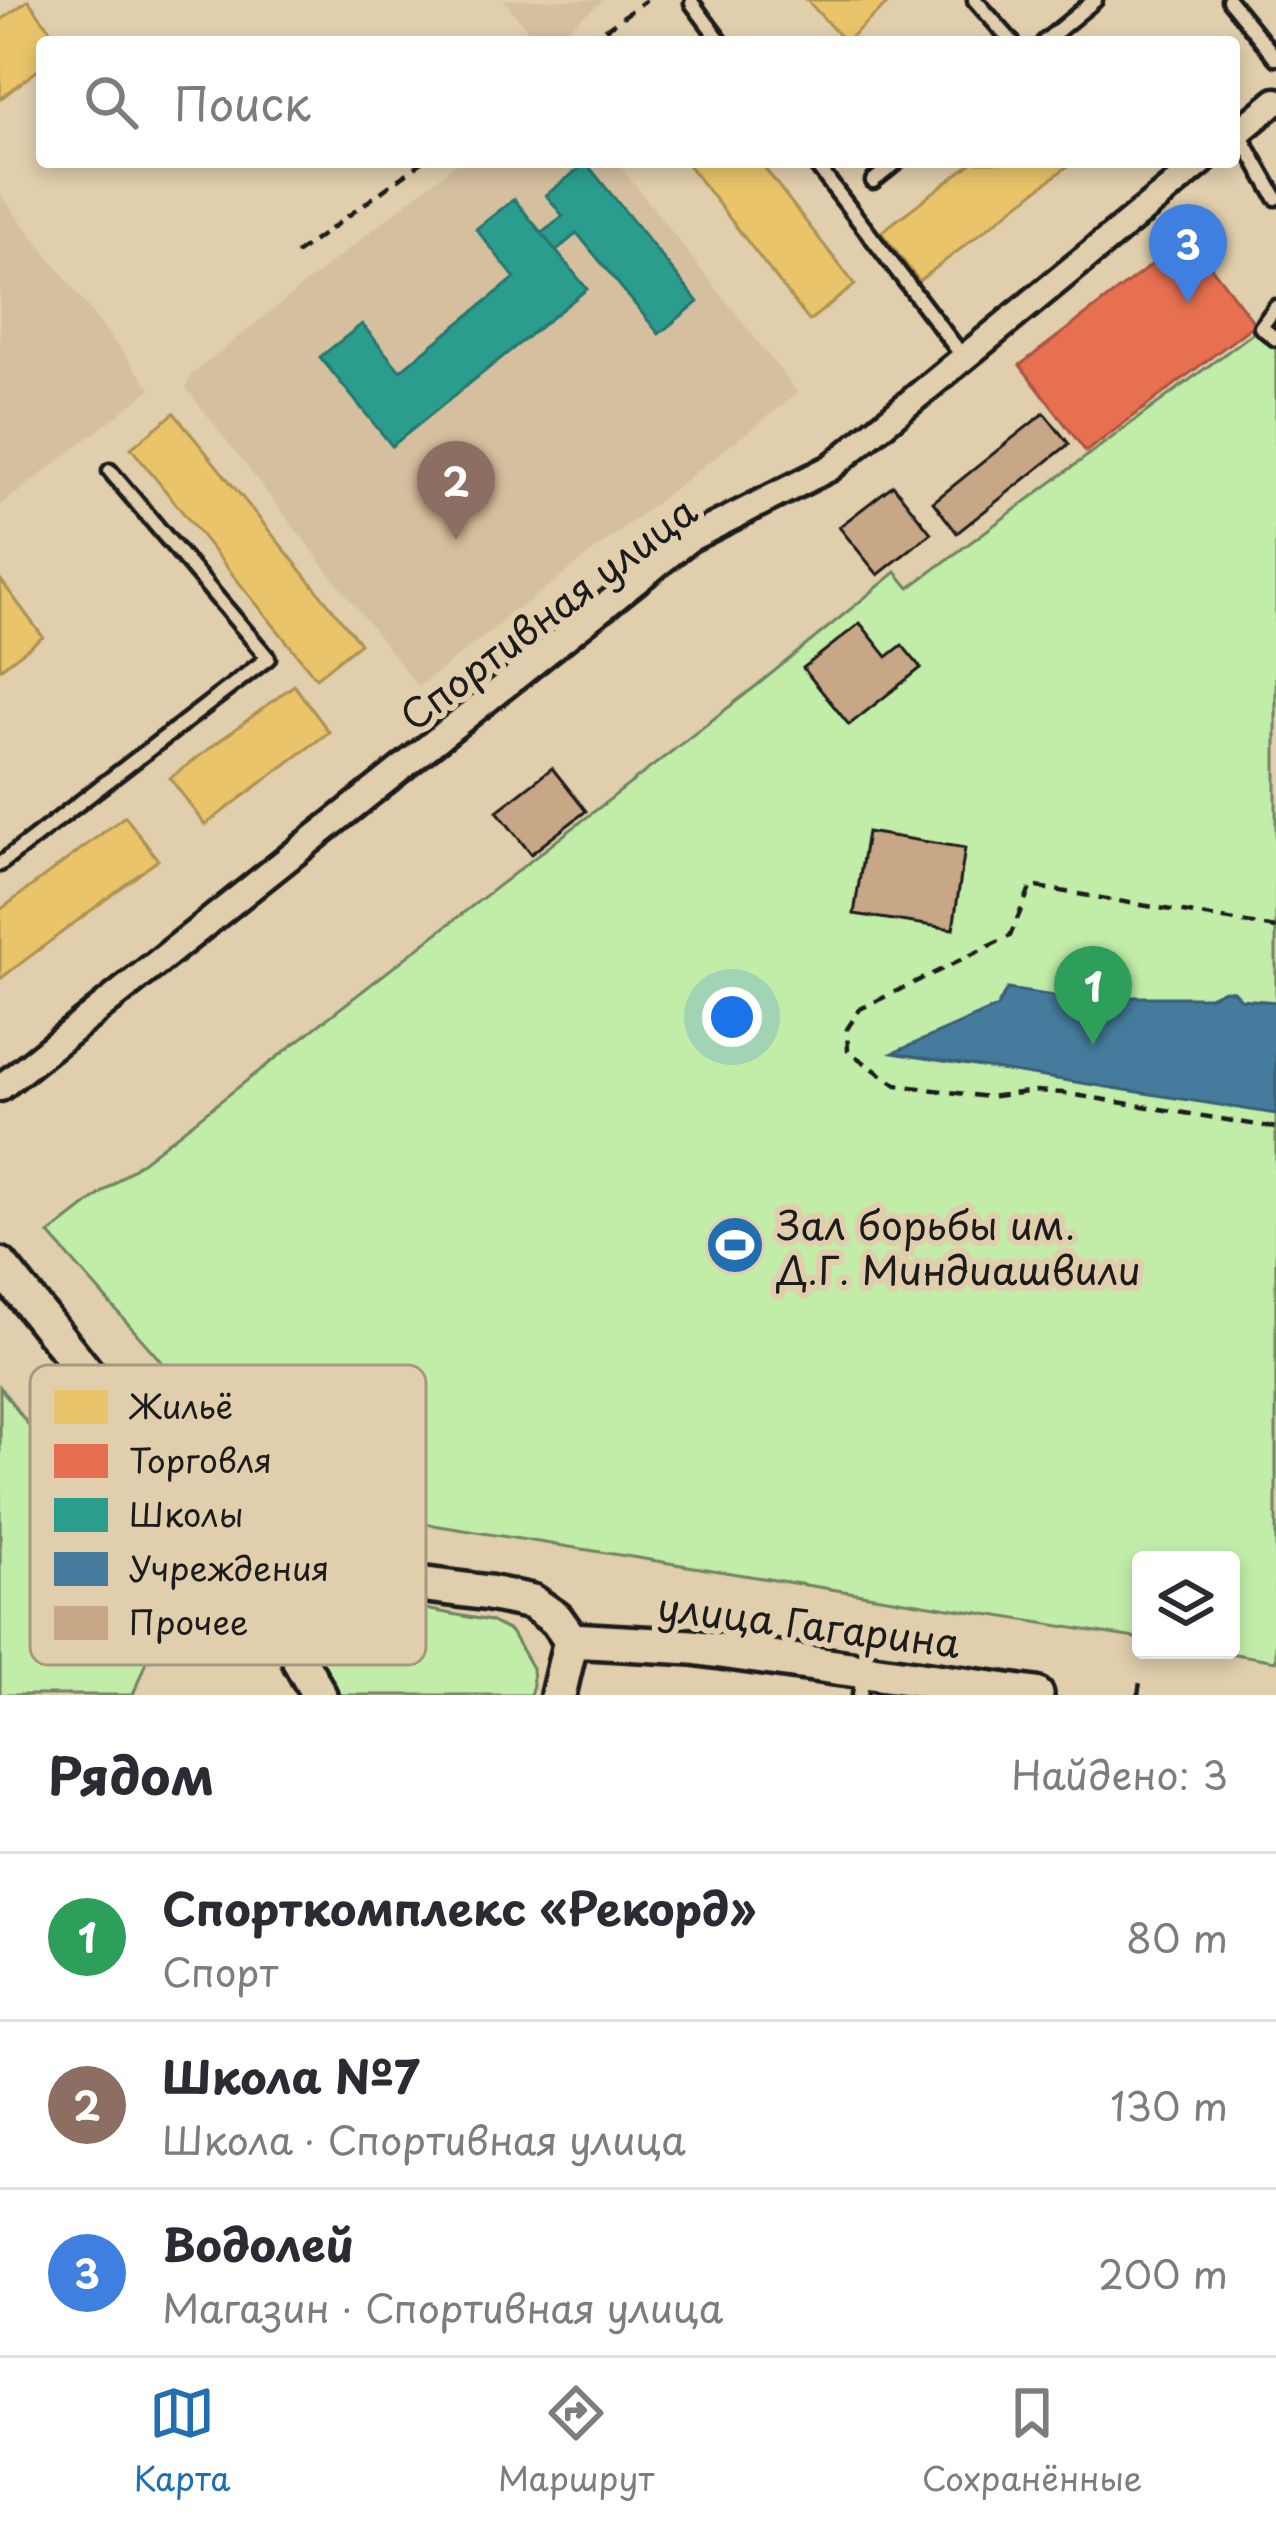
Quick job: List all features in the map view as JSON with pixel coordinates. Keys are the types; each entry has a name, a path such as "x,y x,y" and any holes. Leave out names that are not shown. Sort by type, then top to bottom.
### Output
{"main road":[{"path":"0,1264 80,1365"},
{"path":"426,1585 532,1602 556,1619 571,1640 558,1695"},
{"name":"улица Гагарина","path":"571,1640 692,1647 862,1683 1036,1695"},
{"path":"303,1665 320,1695"}],"street":[{"path":"1240,131 1276,101"},
{"name":"Спортивная улица","path":"0,1088 689,538 830,468 1195,168"}],"lane":[{"path":"975,0 1007,36"},
{"path":"1051,36 1095,0"},
{"path":"1229,0 1276,58"},
{"path":"692,3 717,36"},
{"path":"1240,140 1276,198"},
{"path":"819,168 964,358"},
{"path":"873,181 889,168"},
{"path":"1276,307 1261,327 1276,339"},
{"path":"0,864 268,658 110,471"}],"path":[{"path":"596,36 646,0"},
{"path":"296,254 414,168"},
{"path":"1276,928 1031,886 1010,936 860,1009 847,1029 848,1051 896,1085 988,1097 1063,1093 1276,1128"},
{"path":"1138,1695 1141,1676"}],"shaded area":[{"path":"504,0 604,0 558,36 532,36"},
{"path":"450,168 622,168 798,393 418,687 186,388 191,375"},
{"path":"0,194 151,389 0,506"}],"green space":[{"path":"1261,327 1276,339 1276,1661 1240,1655 1240,1551 1132,1551 1132,1638 426,1524 426,1365 164,1365 49,1234 756,686 896,572 909,588"},
{"path":"0,1387 30,1427 30,1665 145,1665 133,1695 0,1695"},
{"path":"426,1609 490,1621 511,1632 532,1668 533,1685 530,1695 338,1695 322,1668 426,1665"}],"building: Жильё":[{"path":"28,0 55,36 36,36 36,72 0,99 0,21"},
{"path":"807,0 886,0 852,36 840,36"},
{"path":"691,168 765,168 855,285 809,321"},
{"path":"965,168 1065,168 919,281 881,232"},
{"path":"174,413 360,643 316,678 131,448"},
{"path":"0,579 43,637 0,669"},
{"path":"294,685 329,732 205,825 170,778"},
{"path":"125,816 158,860 0,979 0,910"}],"building: Торговля":[{"path":"1188,237 1255,324 1086,452 1020,365"}],"building: Школы":[{"path":"580,168 590,168 698,302 659,334 577,233 556,251 542,233 563,216 546,195"},
{"path":"514,199 587,289 392,446 320,357 362,324 400,371 515,278 476,229"}],"building: Учреждения":[{"path":"1007,989 1087,1001 1096,997 1209,997 1224,990 1241,999 1276,1002 1276,1114 893,1053 997,1007"}],"building: Прочее":[{"path":"1044,413 1069,444 957,533 933,502"},
{"path":"893,485 931,533 878,575 839,527"},
{"path":"860,623 887,657 902,645 921,668 849,725 803,668"},
{"path":"552,768 586,811 531,854 497,811"},
{"path":"867,832 965,848 953,929 854,914"}],"place":[{"name":"Водолей","path":"1188,303"},
{"name":"Школа №7","path":"456,540"},
{"name":"Спорткомплекс «Рекорд»","path":"1093,1045"},
{"name":"Зал борьбы им. Д.Г. Миндиашвили","path":"735,1245"}]}
